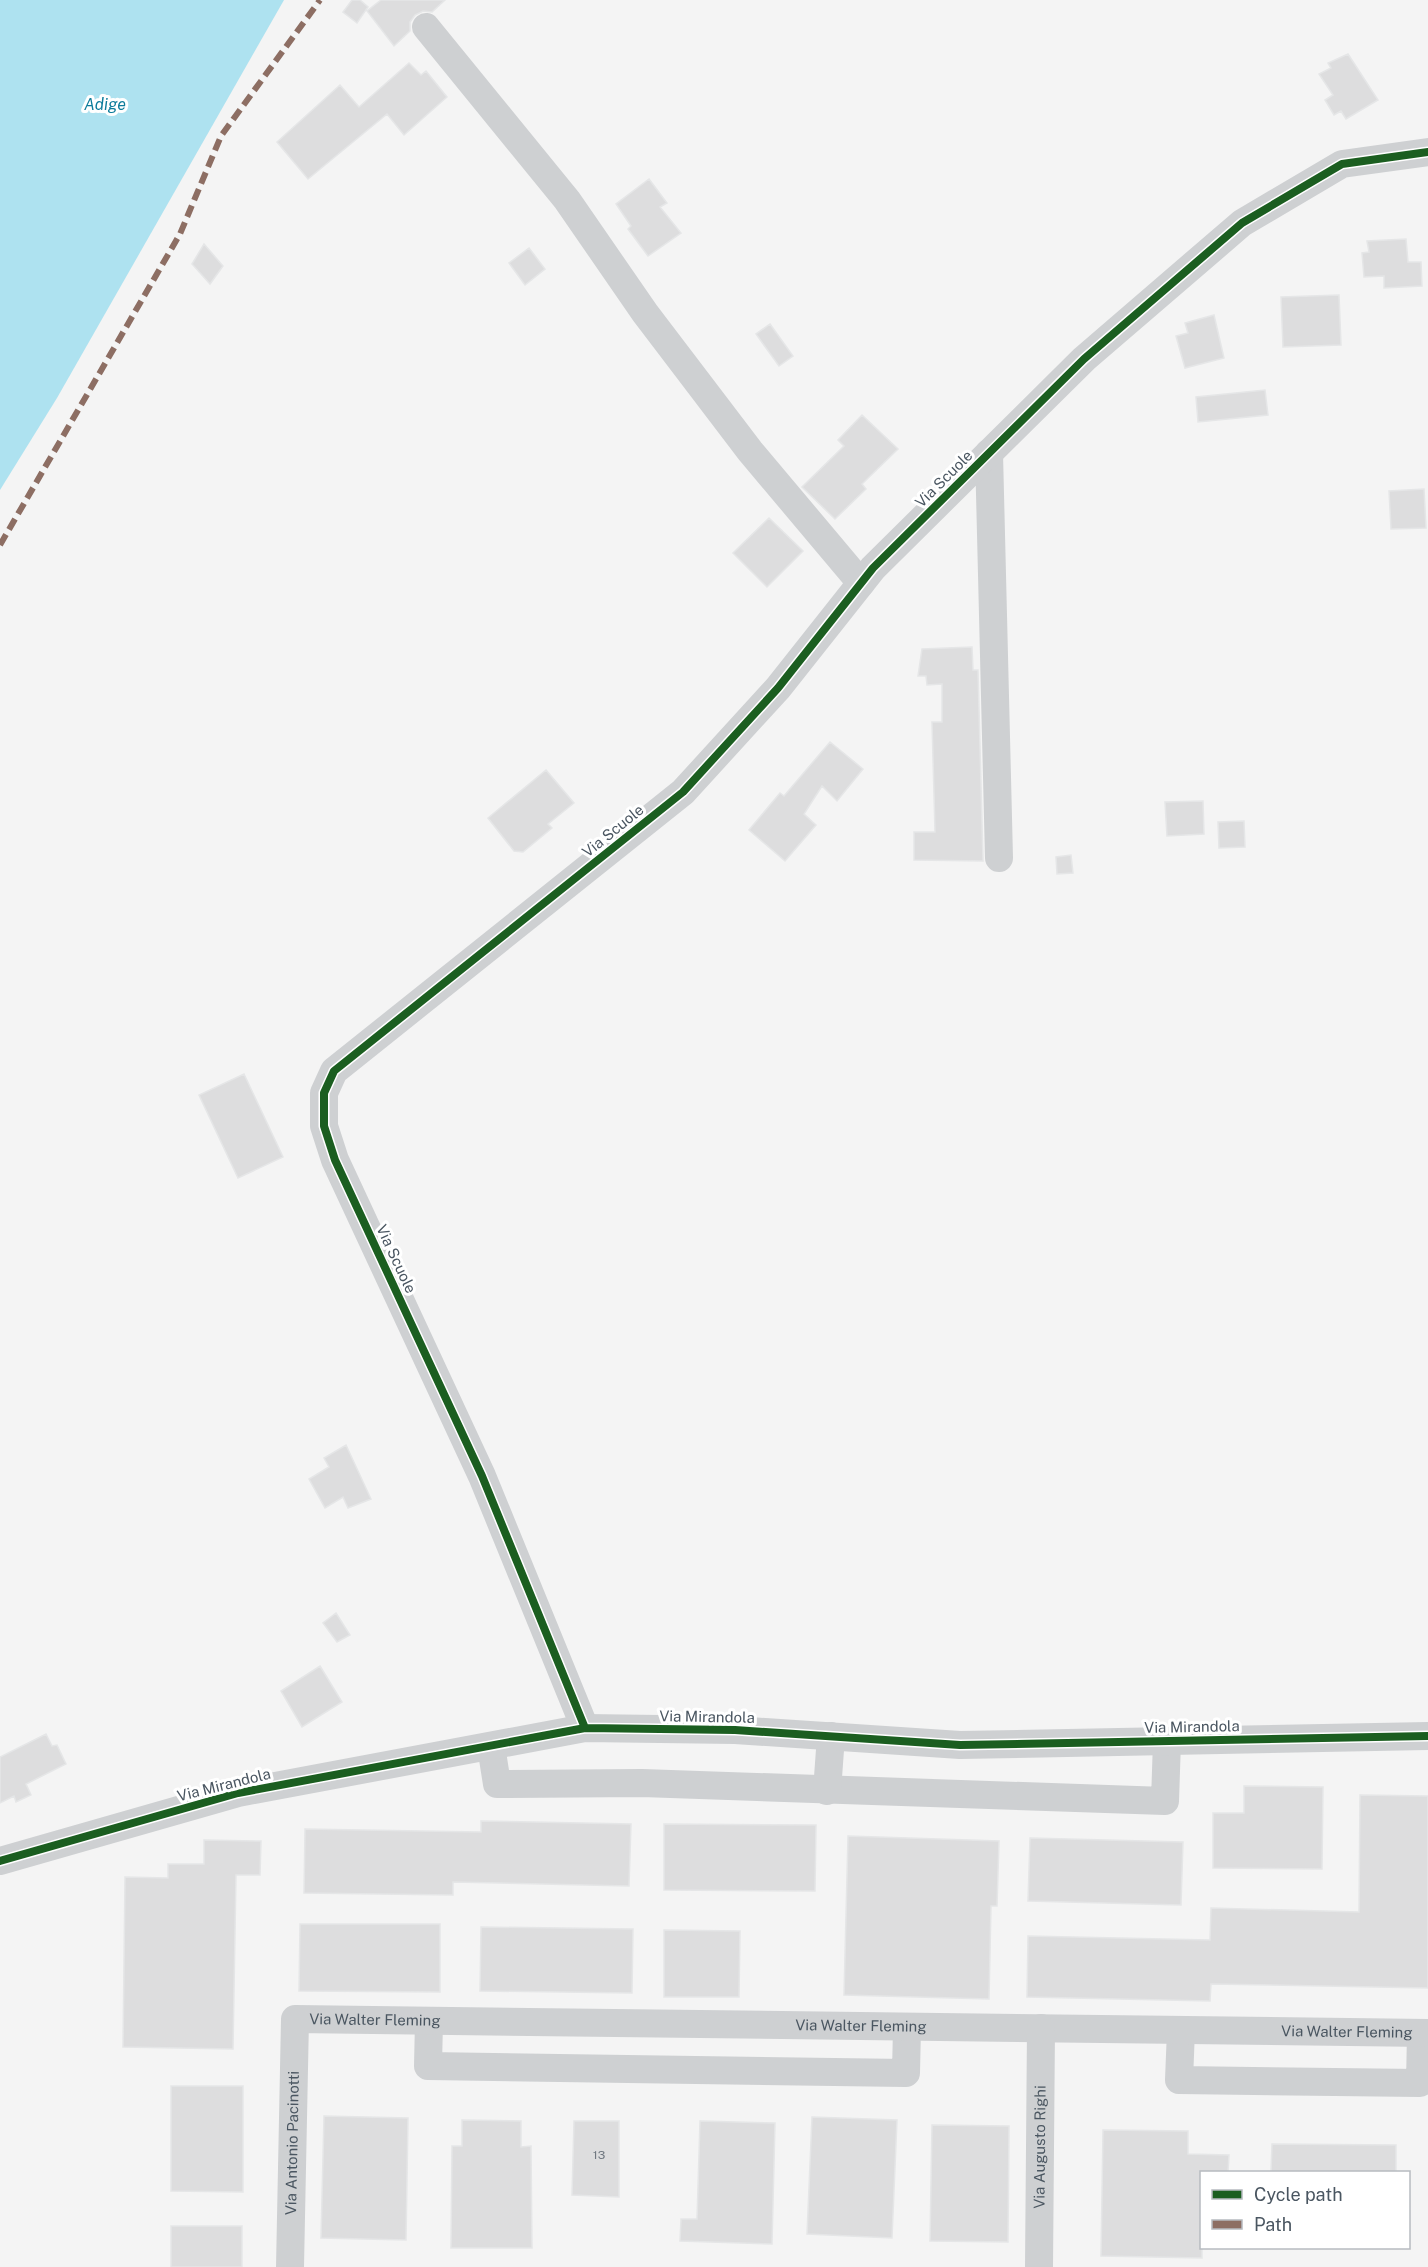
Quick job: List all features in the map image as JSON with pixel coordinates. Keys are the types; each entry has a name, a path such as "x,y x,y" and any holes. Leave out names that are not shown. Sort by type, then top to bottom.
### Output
{"street":[{"path":"426,27 567,200 645,313 750,451 861,583"},
{"name":"Via Scuole","path":"585,1728 482,1476 335,1160 324,1126 324,1093 334,1071 683,792 778,688 873,568 1084,359 1242,223 1341,164 1428,152"},
{"path":"989,453 999,858"},
{"name":"Via Mirandola","path":"0,1861 238,1793 585,1728 735,1730 960,1745 1428,1736"},
{"path":"827,1791 831,1736"},
{"path":"491,1746 497,1784 642,1783 1165,1801 1167,1741"},
{"name":"Via Walter Fleming","path":"295,2019 1424,2033"},
{"name":"Via Antonio Pacinotti","path":"290,2267 295,2019"},
{"path":"429,2021 428,2066 906,2073 908,2027"},
{"path":"665,2069 666,2024"},
{"name":"Via Augusto Righi","path":"1039,2267 1041,2028"},
{"path":"1180,2030 1179,2080 1225,2081 1419,2083 1424,2033"}],"water":[{"name":"Adige","path":"0,0 284,0 57,398 0,490"}],"building":[{"path":"352,0 360,0 368,7 357,23 343,12"},
{"path":"381,0 445,0 432,12 423,11 415,15 410,22 410,31 394,46 367,11"},
{"path":"1348,54 1378,100 1346,119 1341,111 1334,115 1325,100 1333,95 1319,74 1331,68 1328,63"},
{"path":"409,63 421,75 426,71 447,97 404,135 387,114 308,179 277,142 340,85 359,107"},
{"path":"649,179 667,203 660,207 681,233 648,256 628,229 631,226 616,204"},
{"path":"1406,239 1408,262 1421,262 1422,286 1384,288 1384,276 1364,277 1362,253 1369,252 1367,241"},
{"path":"204,244 223,266 210,284 192,264"},
{"path":"529,248 545,269 525,285 509,263"},
{"path":"1339,295 1341,345 1283,347 1281,297"},
{"path":"1214,315 1224,358 1185,368 1176,336 1188,333 1185,323"},
{"path":"770,324 793,356 779,366 756,334"},
{"path":"1265,390 1268,415 1198,422 1196,397"},
{"path":"862,415 898,449 862,484 866,489 835,519 802,487 844,446 838,440"},
{"path":"1424,489 1426,528 1391,529 1389,491"},
{"path":"769,518 803,551 767,587 733,553"},
{"path":"972,647 973,670 978,670 983,861 914,860 914,832 935,832 932,722 942,722 942,684 927,685 926,676 918,676 922,649"},
{"path":"830,742 863,769 837,801 822,786 804,814 816,825 785,861 749,830 780,793 784,796"},
{"path":"546,770 574,803 548,824 552,828 523,852 514,851 488,818"},
{"path":"1203,801 1204,834 1167,836 1165,802"},
{"path":"1244,821 1245,847 1219,848 1218,822"},
{"path":"1071,855 1073,873 1057,874 1056,857"},
{"path":"244,1074 283,1157 238,1178 199,1095"},
{"path":"346,1445 371,1499 348,1508 343,1497 325,1508 309,1479 329,1467 324,1458"},
{"path":"336,1613 350,1635 337,1642 323,1623"},
{"path":"320,1666 342,1702 302,1727 281,1691"},
{"path":"46,1734 52,1746 57,1745 66,1764 26,1784 31,1795 16,1802 14,1796 0,1803 0,1757"},
{"path":"1244,1786 1323,1787 1322,1869 1213,1868 1213,1813 1244,1813"},
{"path":"1360,1795 1428,1796 1428,1988 1211,1984 1210,2001 1027,1997 1028,1936 1210,1940 1211,1908 1359,1912"},
{"path":"481,1821 631,1824 629,1886 453,1882 453,1895 304,1893 305,1829 481,1832"},
{"path":"664,1824 816,1825 815,1891 664,1890"},
{"path":"848,1836 999,1841 997,1906 991,1906 989,1999 844,1995"},
{"path":"1030,1838 1183,1842 1181,1905 1028,1901"},
{"path":"204,1840 261,1841 260,1875 236,1875 233,2049 123,2047 125,1877 168,1878 168,1864 204,1864"},
{"path":"300,1924 440,1924 440,1992 299,1991"},
{"path":"481,1927 633,1929 632,1993 480,1991"},
{"path":"664,1930 740,1931 739,1997 664,1997"},
{"path":"171,2086 243,2086 243,2192 171,2191"},
{"path":"324,2116 408,2118 406,2240 321,2238"},
{"path":"812,2117 897,2120 892,2238 807,2234"},
{"path":"462,2120 521,2121 521,2147 531,2146 532,2248 451,2248 452,2146 462,2146"},
{"path":"574,2121 619,2121 619,2197 572,2195"},
{"path":"700,2121 775,2123 772,2244 680,2241 681,2219 697,2219"},
{"path":"932,2125 1009,2126 1008,2242 930,2241"},
{"path":"1103,2130 1188,2131 1188,2154 1229,2155 1228,2171 1200,2171 1202,2258 1101,2256"},
{"path":"1272,2144 1396,2145 1396,2171 1271,2171"},
{"path":"171,2226 242,2226 242,2267 171,2267"}],"marked path":[{"path":"0,545 180,234 221,136 320,0"}],"cycle path":[{"path":"585,1728 482,1476 335,1160 324,1126 324,1093 334,1071 683,792 778,688 873,568 1084,359 1242,223 1342,164 1428,152"},
{"path":"0,1861 238,1793 585,1728 735,1730 960,1745 1428,1736"}]}
